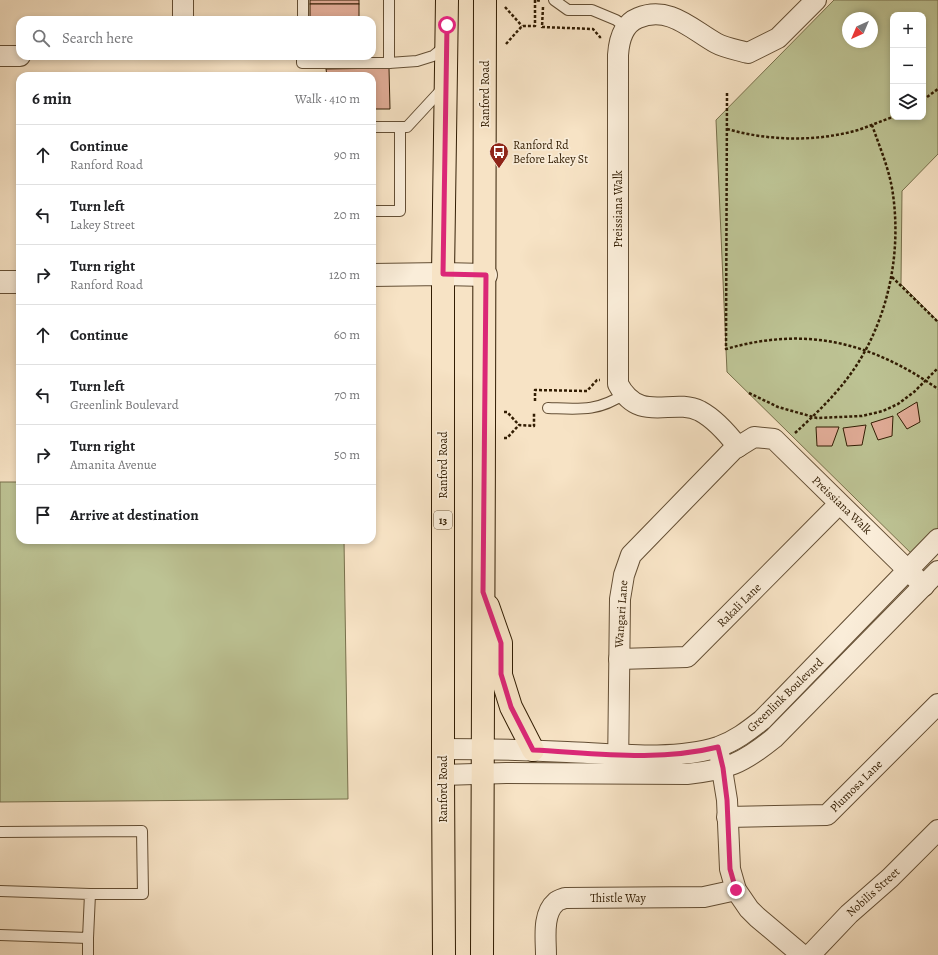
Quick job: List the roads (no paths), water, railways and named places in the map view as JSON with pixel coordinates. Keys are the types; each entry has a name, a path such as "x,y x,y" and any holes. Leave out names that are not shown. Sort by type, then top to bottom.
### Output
{"main road":[{"name":"Ranford Road","path":"444,955 443,274 447,0"},
{"name":"Ranford Road","path":"482,955 482,749 486,275 494,2"},
{"path":"483,592 501,643 501,674 511,707 533,750"}],"street":[{"path":"183,0 183,16"},
{"path":"626,27 631,21 648,13 666,14 717,44 748,53 778,38 816,0"},
{"name":"Preissiana Walk","path":"624,394 618,384 617,375 618,56 621,36 626,27"},
{"path":"0,56 16,56"},
{"path":"376,275 486,275"},
{"path":"0,282 16,282"},
{"path":"624,394 635,403 651,408 684,408 699,411 712,420 730,437 746,442"},
{"name":"Preissiana Walk","path":"746,442 774,439 924,586"},
{"name":"Wangari Lane","path":"618,764 620,599 624,574 631,555 733,450 746,442"},
{"name":"Rakali Lane","path":"619,659 687,657 839,504"},
{"name":"Greenlink Boulevard","path":"443,775 482,774 618,764 670,755 686,754 718,747 741,736 762,720 938,539"},
{"name":"Greenlink Boulevard","path":"443,749 533,750 687,774 709,772 723,768 749,757 774,738 938,572"},
{"name":"Plumosa Lane","path":"727,817 827,815 938,704"},
{"path":"718,747 723,768 727,800 730,869 736,890 749,909 757,917 802,955"},
{"name":"Nobilis Street","path":"810,955 849,914 890,878 938,830"},
{"name":"Thistle Way","path":"546,955 546,922 550,911 556,902 565,898 704,897 736,890"}],"lane":[{"path":"302,16 303,0"},
{"path":"389,0 389,63"},
{"path":"554,0 568,10 592,10 616,20 626,27"},
{"path":"302,60 302,63 389,63 417,61 433,56 446,45"},
{"path":"376,127 406,127 446,85"},
{"path":"376,211 400,211 400,127"},
{"path":"548,408 591,409 615,400 624,394"},
{"path":"0,832 142,831 143,894 0,892"},
{"path":"88,955 90,894"},
{"path":"0,935 88,938"}],"place":[{"name":"Ranford Rd Before Lakey St","path":"499,169"}]}
